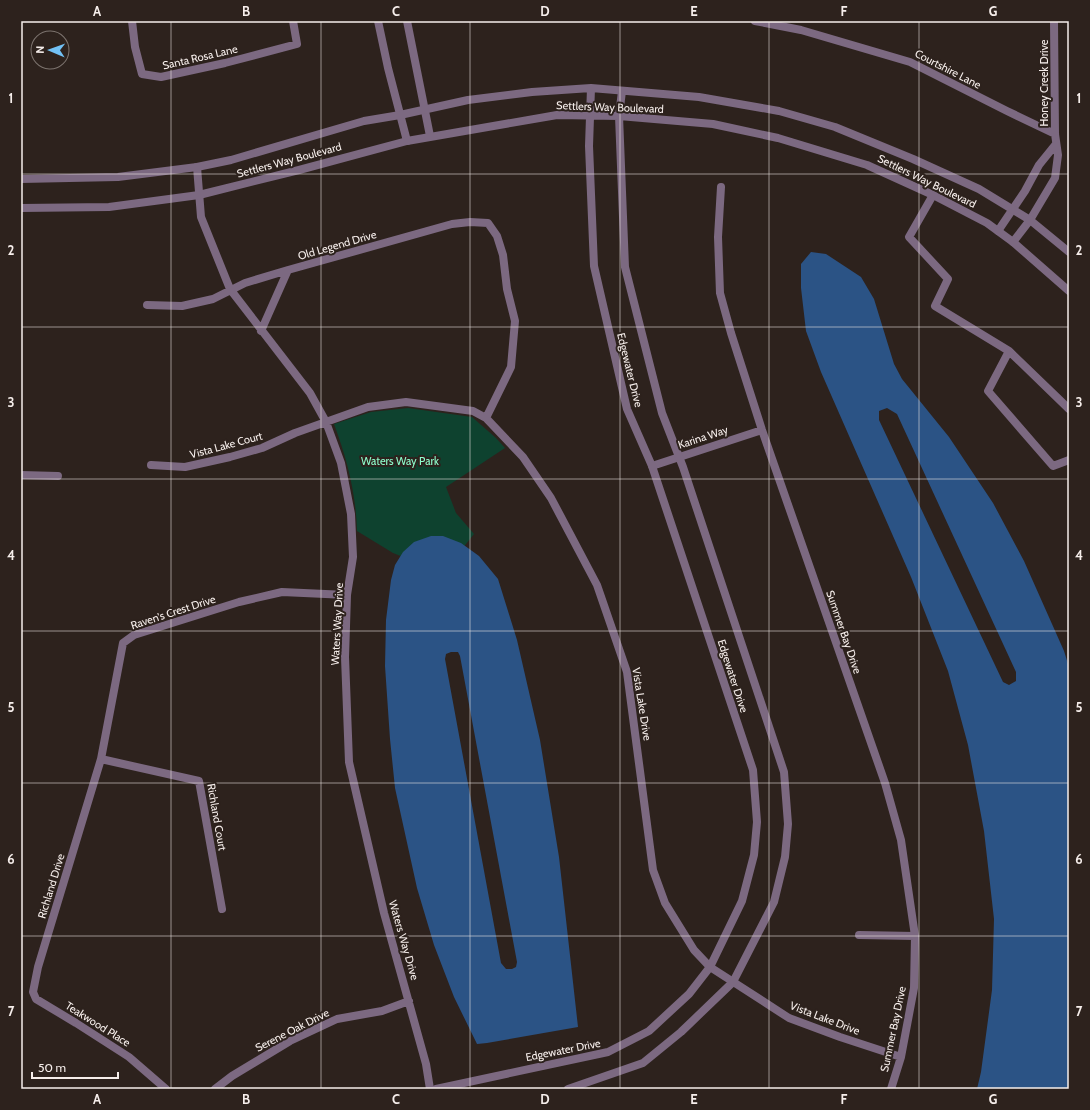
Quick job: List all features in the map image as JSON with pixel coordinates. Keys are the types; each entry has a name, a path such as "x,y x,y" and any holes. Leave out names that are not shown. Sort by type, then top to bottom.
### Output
{"street":[{"name":"Santa Rosa Lane","path":"132,21 135,47 142,74 161,77 225,63 297,44 293,23"},
{"path":"378,21 388,68 407,141"},
{"path":"407,21 430,136"},
{"name":"Courtshire Lane","path":"755,21 801,30 910,62 1055,134"},
{"name":"Honey Creek Drive","path":"1013,242 1030,220 1055,178 1058,155 1055,134 1054,21"},
{"name":"Settlers Way Boulevard","path":"21,179 118,177 197,167 231,160 364,121 400,115 468,100 532,92 591,88 699,97 779,111 835,127 920,162 979,189 1030,220 1069,252"},
{"name":"Edgewater Drive","path":"436,1089 608,1052 649,1030 689,994 710,967 742,900 754,855 757,822 752,770 652,466 627,408 594,266 589,146 591,88"},
{"name":"Edgewater Drive","path":"568,1089 643,1063 681,1032 733,982 774,902 785,857 788,824 784,772 679,457 662,413 625,267 619,116 622,91"},
{"name":"Settlers Way Boulevard","path":"21,208 109,207 199,195 430,136 557,115 619,116 713,124 778,138 867,165 933,195 986,223 1013,242 1069,291"},
{"path":"998,231 1025,191 1039,165 1056,144"},
{"name":"Waters Way Drive","path":"197,167 201,217 230,290 310,393 326,422 341,463 351,514 354,557 347,595 345,657 349,762 384,913 426,1064 430,1089"},
{"name":"Summer Bay Drive","path":"721,187 718,238 720,293 731,334 762,430 885,783 901,840 915,936 914,988 901,1057 891,1089"},
{"path":"933,195 909,237 948,279 935,306 1009,351 1069,409"},
{"name":"Old Legend Drive","path":"261,331 288,270 452,224 470,222 488,223 497,236 503,255 507,288 515,322 510,367 486,418"},
{"path":"147,305 182,306 212,299 245,283 288,270"},
{"path":"1009,351 988,391 1053,466 1069,460"},
{"name":"Vista Lake Drive","path":"326,422 368,407 406,402 472,411 486,418 523,457 551,498 597,585 627,672 653,870 664,903 694,950 710,967 733,982 789,1018 901,1057"},
{"name":"Vista Lake Court","path":"151,465 185,467 230,457 262,448 326,422"},
{"name":"Karina Way","path":"652,466 762,430"},
{"path":"21,475 58,476"},
{"name":"Raven's Crest Drive","path":"101,759 123,643 134,635 239,602 282,592 347,595"},
{"name":"Richland Court","path":"101,759 199,780 222,909"},
{"name":"Richland Drive","path":"54,1010 36,999 33,992 38,967 101,759"},
{"path":"859,935 915,936"},
{"name":"Serene Oak Drive","path":"215,1089 232,1076 290,1041 337,1019 382,1011 409,1000"},
{"name":"Teakwood Place","path":"54,1010 129,1057 166,1089"}],"green space":[{"name":"Waters Way Park","path":"408,408 472,417 505,448 446,487 456,513 474,534 458,554 408,559 393,553 357,531 355,503 350,476 334,424 371,412"}],"water":[{"path":"811,252 826,254 861,277 874,299 894,364 902,379 949,437 993,503 1024,561 1064,651 1069,667 1069,1089 977,1089 981,1072 992,990 994,919 984,831 968,745 948,671 911,577 821,372 806,331 801,288 801,264","holes":["887,408 897,414 1016,672 1016,681 1009,685 1003,682 879,420 879,411"]},
{"path":"431,536 443,536 461,543 479,556 498,579 517,640 540,740 559,857 578,1027 477,1044 454,997 434,945 417,888 395,788 385,666 386,620 391,580 395,565 403,552 414,542","holes":["458,652 460,656 517,962 516,967 512,969 506,969 501,963 445,659 446,654"]}]}
